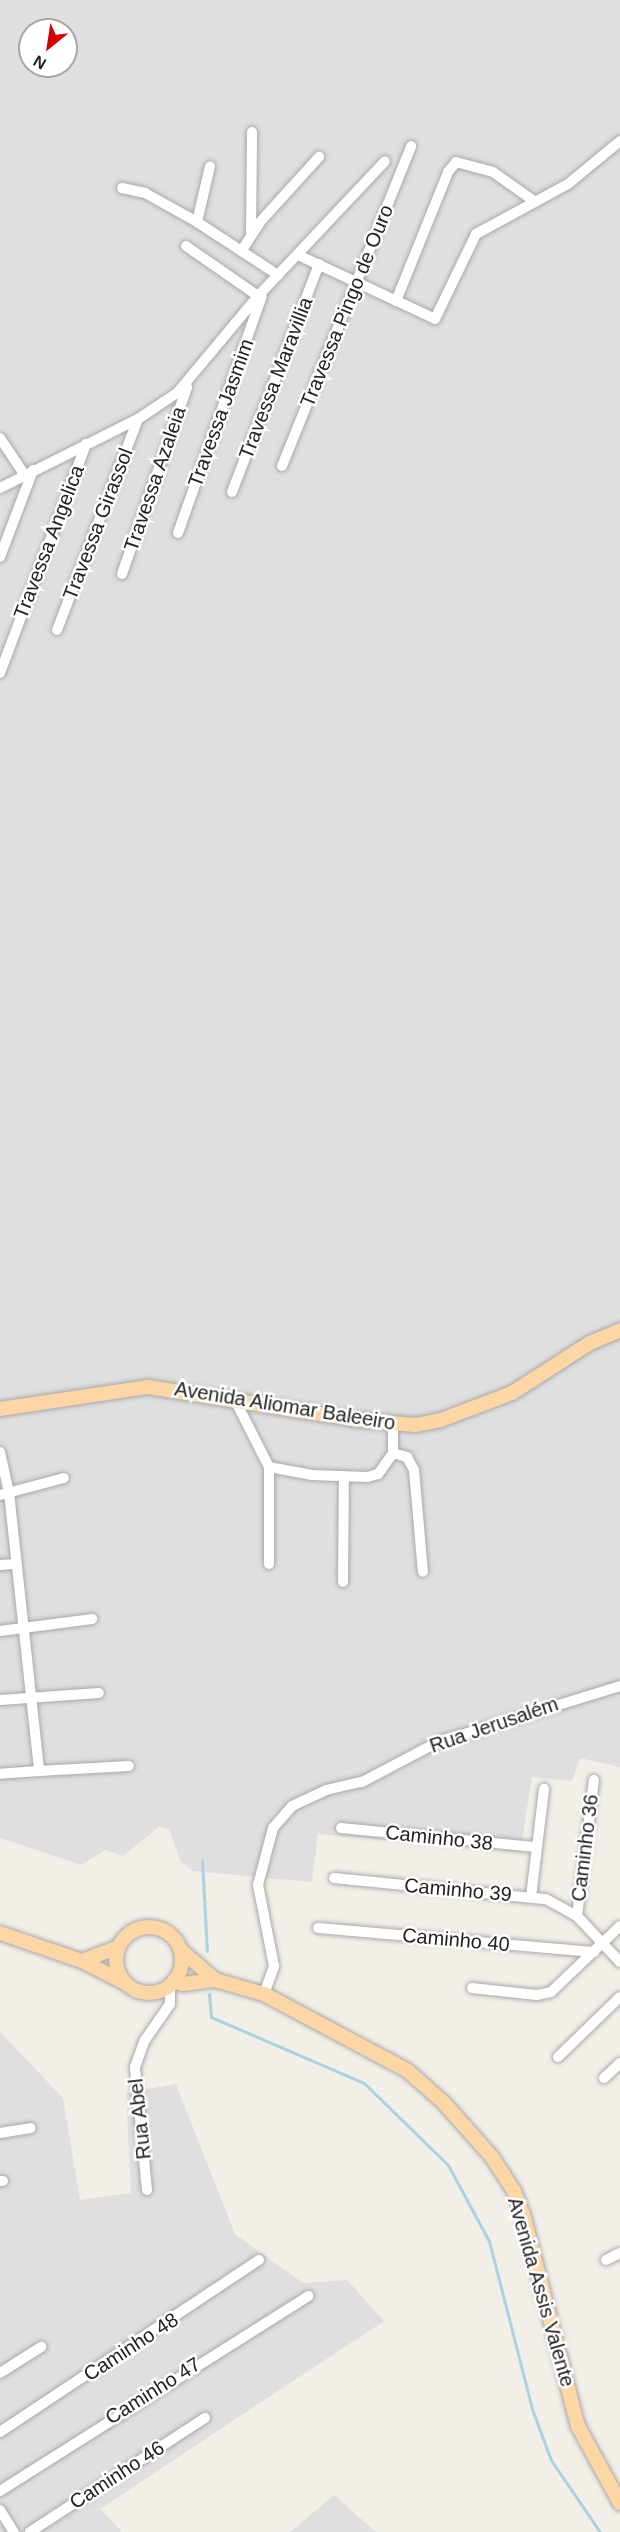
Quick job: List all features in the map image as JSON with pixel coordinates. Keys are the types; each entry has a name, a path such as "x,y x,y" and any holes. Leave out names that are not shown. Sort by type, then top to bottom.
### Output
{"main road":[{"name":"Avenida Aliomar Baleeiro","path":"0,1409 134,1387 393,1424 441,1420 491,1402 620,1330"},
{"path":"0,1932 82,1961 140,1991 156,1992 172,1984 180,1972 181,1950 170,1934 151,1927 131,1932 118,1947 82,1961"},
{"path":"118,1947 117,1967 127,1984"},
{"name":"Avenida Assis Valente","path":"181,1950 214,1980"},
{"name":"Avenida Assis Valente","path":"172,1984 214,1980 264,1994 336,2029 417,2078 476,2139 507,2179 523,2214 578,2426 620,2503"}],"street":[{"path":"251,233 252,132"},
{"path":"298,255 432,319 439,316 474,236 568,184 620,141"},
{"name":"Travessa Pingo de Ouro","path":"282,466 411,146"},
{"path":"242,250 251,233 319,157"},
{"path":"0,488 138,419 188,385 261,294 385,161"},
{"path":"396,301 448,172 456,162 493,172 534,201"},
{"path":"197,222 210,166"},
{"path":"122,188 146,193 197,222 278,275"},
{"path":"186,246 261,294"},
{"name":"Travessa Maravillia","path":"232,492 319,264"},
{"name":"Travessa Jasmim","path":"178,533 261,294"},
{"name":"Travessa Azaleia","path":"122,574 188,385"},
{"name":"Travessa Girassol","path":"57,630 138,419"},
{"path":"0,438 29,472"},
{"name":"Travessa Angelica","path":"0,673 86,444"},
{"path":"0,557 29,472"},
{"path":"235,1400 269,1467 269,1564"},
{"path":"269,1467 344,1478 378,1474 393,1453 393,1424"},
{"path":"0,1452 26,1629 39,1771"},
{"path":"393,1453 407,1457 414,1470 423,1572"},
{"path":"5,1494 64,1478"},
{"path":"344,1478 344,1582"},
{"path":"0,1565 16,1564"},
{"path":"0,1630 26,1629 92,1620"},
{"name":"Rua Jerusalém","path":"264,1994 274,1966 258,1885 273,1828 292,1806 326,1790 362,1782 438,1742 620,1686"},
{"path":"0,1700 99,1693"},
{"path":"0,1774 129,1766"},
{"name":"Caminho 36","path":"577,1916 594,1780"},
{"path":"531,1897 544,1789"},
{"name":"Caminho 38","path":"341,1828 536,1847"},
{"name":"Caminho 39","path":"334,1878 550,1900 577,1916 598,1948 620,1962"},
{"path":"472,1988 543,1995 557,1987 620,1926"},
{"name":"Caminho 40","path":"318,1928 598,1948"},
{"name":"Rua Abel","path":"147,2190 135,2067 145,2040 170,2004 172,1984"},
{"path":"558,2057 620,1997"},
{"path":"604,2078 620,2063"},
{"path":"0,2133 31,2128"},
{"path":"606,2260 620,2253"},
{"name":"Caminho 48","path":"0,2432 179,2316 259,2260"},
{"name":"Caminho 47","path":"0,2491 308,2296"},
{"path":"0,2373 41,2347"},
{"name":"Caminho 46","path":"30,2532 205,2418"},
{"path":"0,2510 14,2532"}],"shaded area":[{"path":"0,0 620,0 620,1767 580,1758 572,1781 532,1777 520,1852 318,1834 312,1882 193,1871 181,1862 169,1829 159,1827 123,1856 105,1850 81,1865 0,1838"},
{"path":"0,2032 63,2098 80,2200 131,2193 126,2093 176,2084 235,2234 303,2283 347,2280 384,2321 100,2509 122,2532 0,2532"},
{"path":"334,2495 376,2532 290,2532"}],"waterway":[{"path":"202,1860 207,1951"},
{"path":"209,1994 211,2017 364,2083 448,2165 489,2241 532,2409 551,2460 600,2532"}]}
